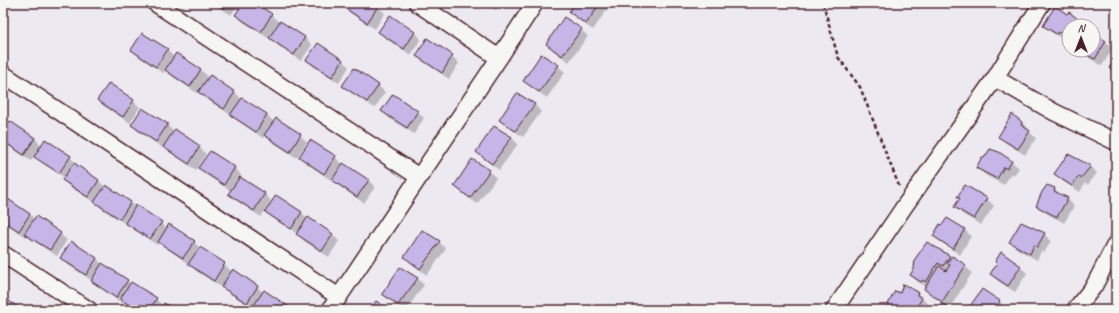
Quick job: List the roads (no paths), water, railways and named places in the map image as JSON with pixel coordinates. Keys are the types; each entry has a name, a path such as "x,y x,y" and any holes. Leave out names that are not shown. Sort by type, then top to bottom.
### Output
{"street":[{"path":"155,3 419,177"},
{"path":"417,3 499,58"},
{"path":"3,74 334,304 535,3"},
{"path":"834,310 906,204 995,78 1042,3"},
{"path":"995,78 1054,112 1116,142"},
{"path":"1075,310 1094,286 1116,243"},
{"path":"3,254 89,310"}]}
